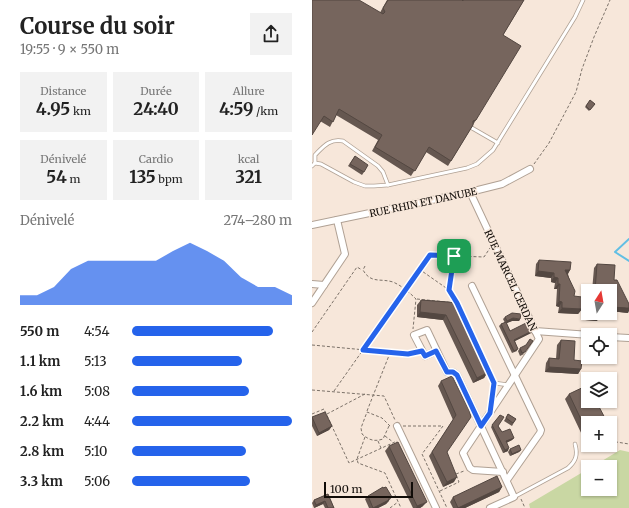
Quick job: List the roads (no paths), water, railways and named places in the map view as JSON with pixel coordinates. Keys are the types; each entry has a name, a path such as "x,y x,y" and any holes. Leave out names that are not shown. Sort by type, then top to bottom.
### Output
{"street":[{"name":"RUE RHIN ET DANUBE","path":"312,225 502,184 530,169"},
{"name":"RUE MARCEL CERDAN","path":"470,192 539,340 463,453 470,468 473,470 503,472"},
{"path":"312,303 345,254 337,220"},
{"path":"312,284 324,285"},
{"path":"472,286 541,430 507,480"},
{"path":"436,351 425,356 414,335 427,330 447,372 453,372 457,375 503,472 517,495 490,508"},
{"path":"535,331 581,334"},
{"path":"617,337 629,338"},
{"path":"398,426 436,508"}],"lane":[{"path":"388,185 383,172 378,166 343,141 332,141 323,146 315,156 314,164 321,164 354,182 365,186 388,185 467,168 477,164 486,158 498,143 575,17 583,0"},
{"path":"472,128 498,143"},
{"path":"490,413 494,383 509,384"},
{"path":"517,495 568,468 573,463 577,452 575,444"}],"waterway":[{"path":"629,239 615,252 629,261"}]}
